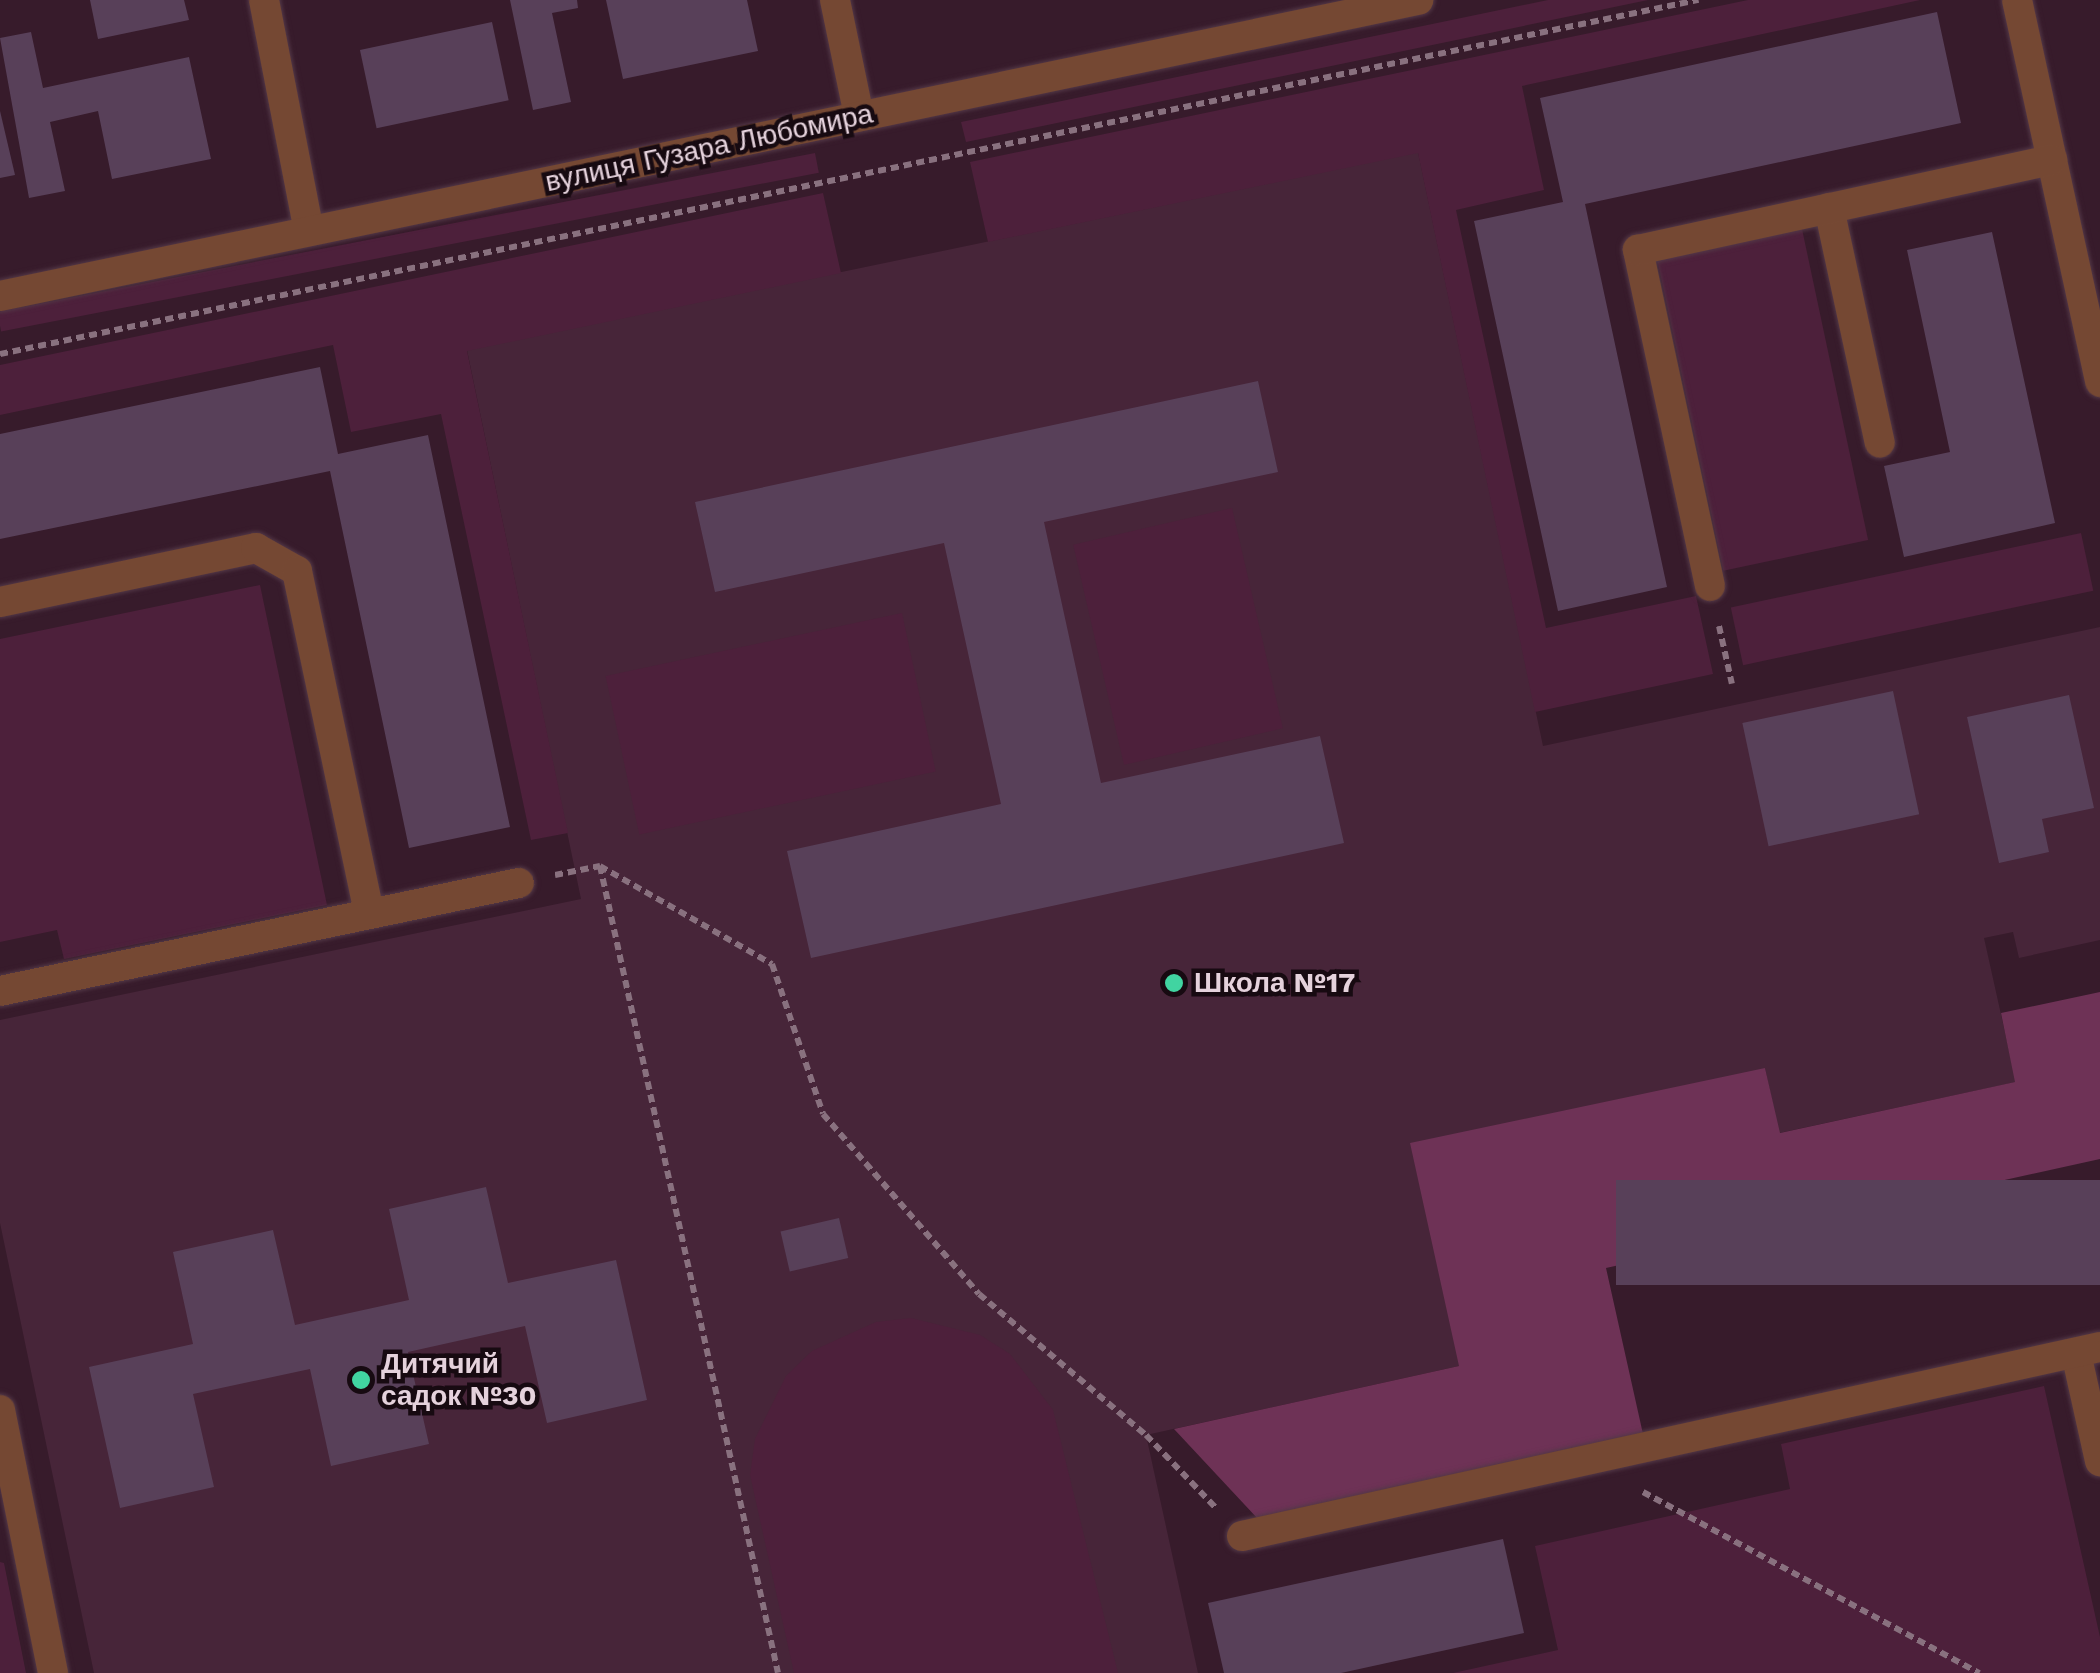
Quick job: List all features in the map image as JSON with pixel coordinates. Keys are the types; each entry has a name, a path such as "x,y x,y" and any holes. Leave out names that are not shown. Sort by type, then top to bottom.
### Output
{"street":[{"path":"264,0 310,232"},
{"path":"834,0 859,116"},
{"path":"2018,0 2100,382"},
{"name":"вулиця Гузара Любомира","path":"0,296 1404,1"},
{"path":"1710,586 1638,250 2052,160"},
{"path":"1829,208 1880,443"},
{"path":"0,602 256,548 297,571 368,914"},
{"path":"0,991 519,883"},
{"path":"1242,1536 2088,1350 2100,1461"},
{"path":"0,1410 8,1492 53,1673"}],"path":[{"path":"0,354 1698,0"},
{"path":"1710,586 1732,684"},
{"path":"600,866 778,1673"},
{"path":"576,871 600,866 772,964 823,1114 979,1294 1146,1435 1242,1536"},
{"path":"1585,1460 1979,1673"}],"shaded area":[{"path":"1548,0 1648,0 966,142 961,122"},
{"path":"1748,0 1920,0 1522,86 1544,190 1456,210 1546,628 1696,596 1713,674 1535,712 1418,153 988,242 970,162"},
{"name":"Школа №17","path":"1418,152 1543,746 2100,627 2100,940 2019,958 2013,932 1984,938 2016,1082 1779,1133 1765,1068 1459,1366 1146,1435 1198,1673 94,1673 0,1223 0,1020 581,899 467,350"},
{"path":"815,153 819,173 1,332 0,311"},
{"path":"823,193 841,273 467,351 568,833 531,840 441,414 351,432 333,345 0,415 0,365"},
{"path":"1802,229 1868,540 1723,571 1657,260"},
{"path":"1232,508 1283,728 1124,765 1073,545"},
{"path":"2081,533 2093,591 1743,665 1731,607"},
{"path":"260,585 327,905 64,959 57,930 0,942 0,639"},
{"path":"902,613 936,771 639,834 606,676"},
{"path":"2100,992 2100,1159 1606,1268 1643,1434 1258,1519 1174,1429 1459,1366 1410,1143 1765,1068 1780,1133 2015,1082 2001,1013"},
{"path":"911,1318 980,1335 1010,1354 1053,1410 1118,1673 794,1673 750,1475 755,1439 786,1376 812,1351 876,1322"},
{"path":"2044,1386 2100,1637 2100,1673 1453,1673 1558,1650 1535,1546 1790,1489 1781,1444"},
{"path":"0,1562 4,1563 26,1673 0,1673"}],"building":[{"path":"90,0 184,0 189,20 98,39"},
{"path":"510,0 577,0 578,8 552,13 571,102 533,110"},
{"path":"606,0 747,0 758,51 623,79"},
{"path":"1937,12 1961,123 1585,204 1667,587 1558,611 1474,221 1563,202 1540,98"},
{"path":"492,22 509,100 377,128 360,50"},
{"path":"31,32 43,88 189,57 211,159 112,179 98,111 50,122 65,191 29,198 0,38"},
{"path":"0,111 15,175 0,178"},
{"path":"1992,232 2055,523 1904,557 1884,466 1950,452 1907,250"},
{"path":"320,367 338,454 428,435 510,827 409,848 330,471 0,539 0,434"},
{"path":"1258,381 1278,472 1044,522 1101,783 1320,736 1344,843 811,958 787,851 1001,804 944,543 715,592 695,502"},
{"path":"1893,691 1919,814 1769,846 1742,723"},
{"path":"2069,695 2094,808 2042,819 2049,852 1999,863 1967,717"},
{"path":"1616,1180 2100,1180 2100,1285 1616,1285"},
{"path":"486,1187 508,1283 616,1260 647,1400 547,1423 525,1326 408,1352 429,1444 331,1466 310,1369 193,1394 214,1487 120,1508 89,1367 193,1344 173,1252 273,1230 295,1325 409,1300 389,1209"},
{"path":"839,1218 848,1258 790,1271 781,1231"},
{"path":"1503,1539 1524,1633 1341,1673 1224,1673 1208,1603"}],"place":[{"name":"Школа №17","path":"1174,983"},
{"name":"Дитячий садок №30","path":"361,1380"}]}
